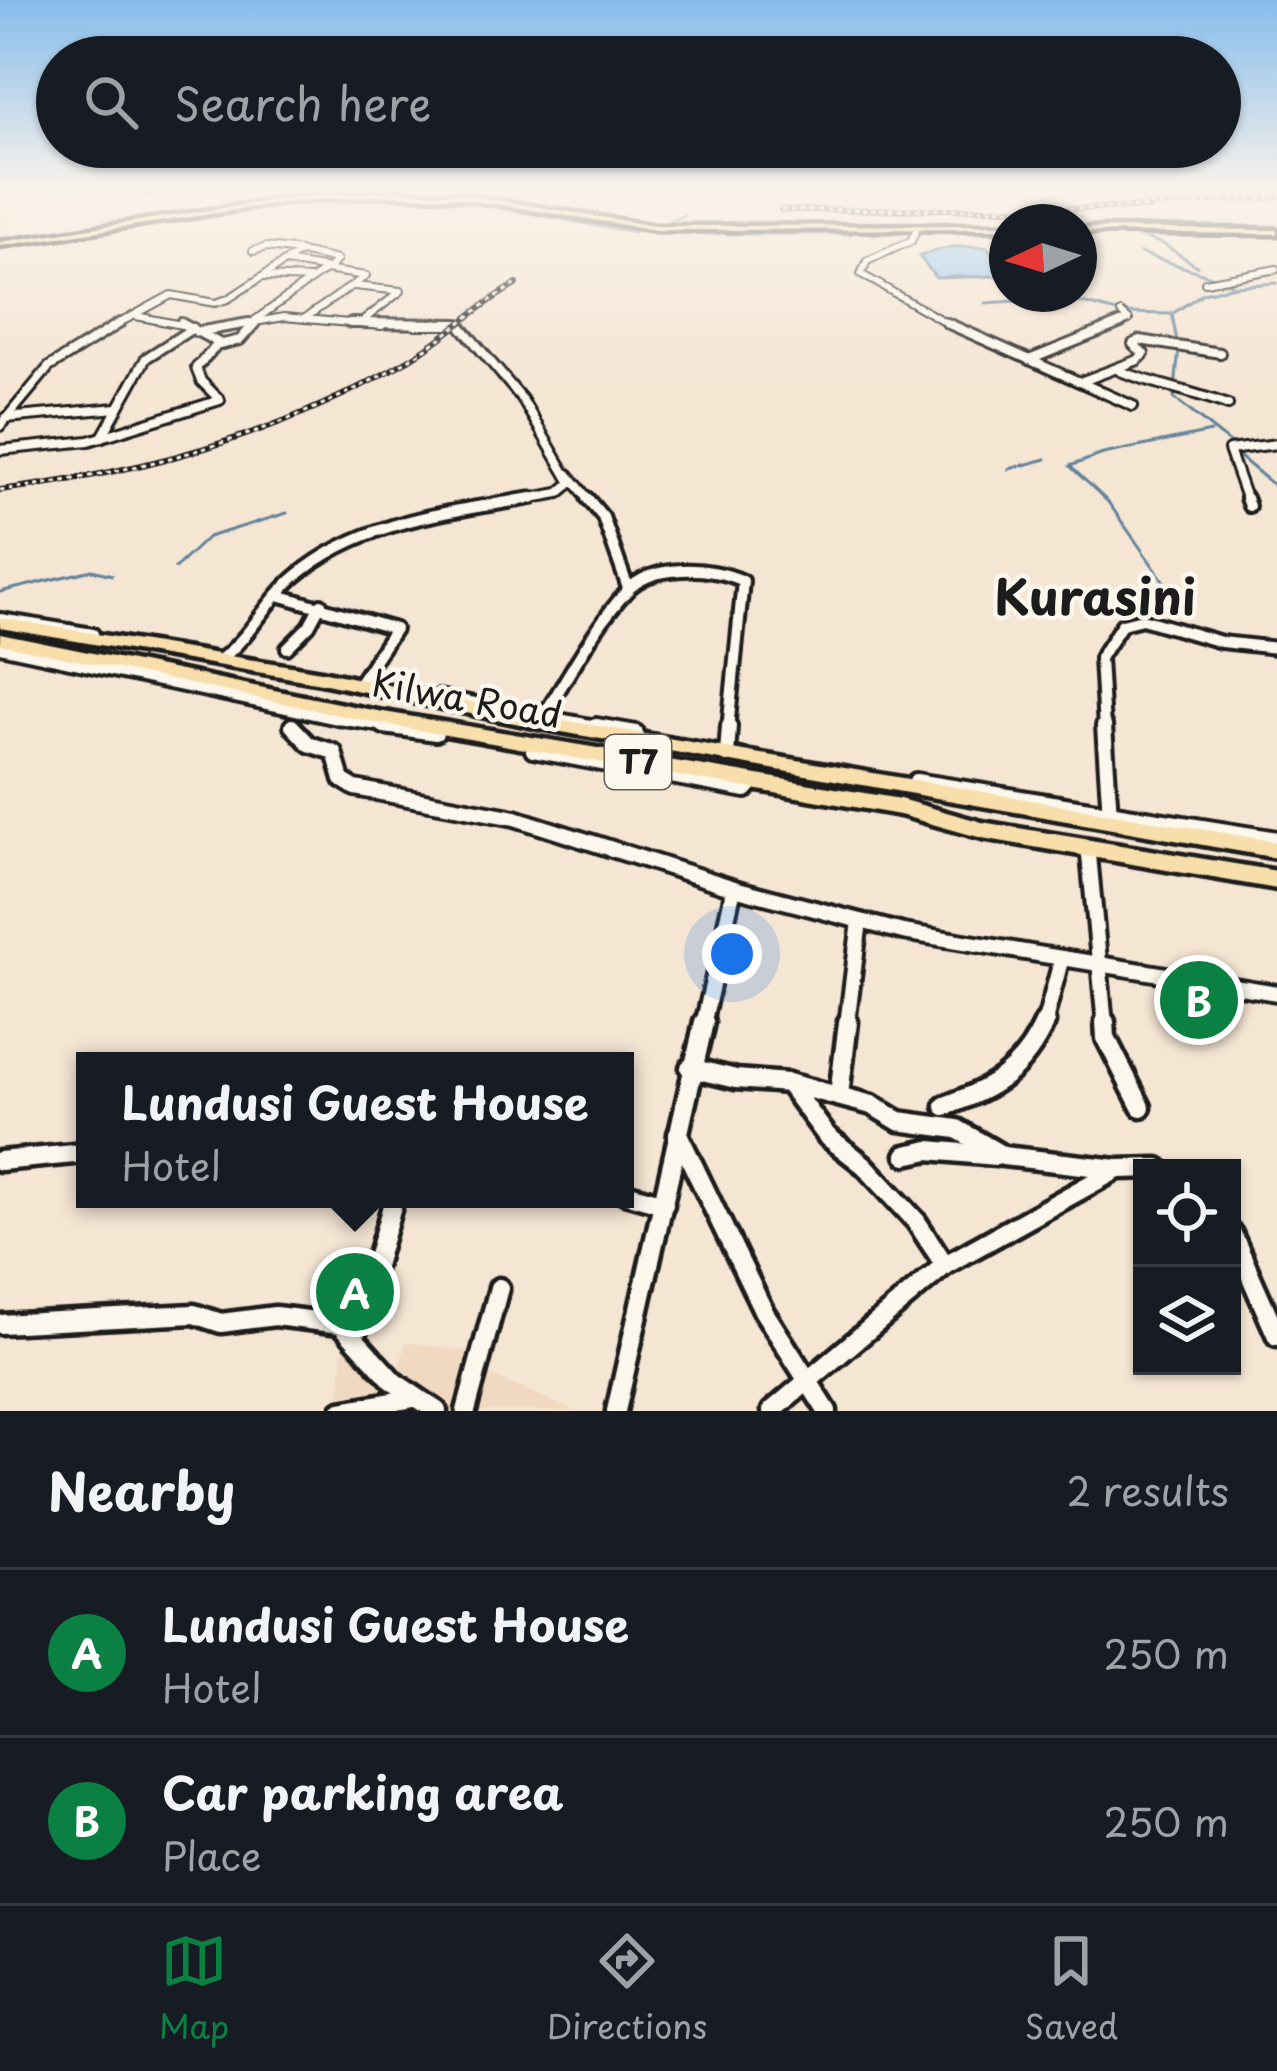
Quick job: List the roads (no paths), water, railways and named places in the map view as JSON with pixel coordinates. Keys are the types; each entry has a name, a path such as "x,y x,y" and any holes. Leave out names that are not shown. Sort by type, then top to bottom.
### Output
{"highway":[{"name":"Kilwa Road","path":"0,621 360,682 728,752 1110,815 1277,850"},
{"name":"Kilwa Road","path":"0,643 1277,884"}],"street":[{"path":"3,422 58,359 176,294 220,302 295,256"},
{"path":"0,450 102,437 220,400 201,381 196,368 219,345 244,337 256,320 338,259 321,256"},
{"path":"878,256 867,261 862,274 866,280 1028,361 1133,406"},
{"path":"285,262 365,276 304,318"},
{"path":"1205,282 1277,269"},
{"path":"262,277 310,279"},
{"path":"353,286 401,291 360,323"},
{"path":"1028,361 1129,320 1121,313"},
{"path":"135,316 195,330 219,345"},
{"path":"102,437 146,358 195,330 304,318 459,324 488,356 603,518 628,588"},
{"path":"1079,383 1120,370 1143,356 1133,344 1144,339 1220,353"},
{"path":"1120,370 1228,405"},
{"path":"3,422 117,408"},
{"path":"1249,506 1229,450 1277,444"},
{"path":"223,658 296,574 359,538 402,524 559,493 572,483 568,474"},
{"path":"541,719 628,588 688,570 728,573 742,581 728,752"},
{"path":"278,596 321,604 395,629 360,682"},
{"path":"286,648 310,626 321,604"},
{"path":"1277,648 1221,642 1142,619 1122,624 1100,658 1110,815 1277,839"},
{"path":"292,724 309,744 334,752 342,780 355,788 515,818 734,888 860,921 1100,968 1277,993"},
{"path":"1089,848 1106,1038 1141,1107"},
{"path":"616,1411 734,888"},
{"path":"839,1095 860,921"},
{"path":"945,1106 1004,1080 1022,1063 1058,993 1061,961"},
{"path":"690,1068 839,1095 899,1120 957,1130 1003,1156"},
{"path":"788,1083 826,1136 864,1165 916,1221 945,1265"},
{"path":"679,1134 735,1246 768,1328 827,1411"},
{"path":"906,1155 929,1150 1118,1169 1133,1166"},
{"path":"0,1161 76,1155"},
{"path":"772,1411 945,1265 1118,1169"},
{"path":"634,1196 664,1204"},
{"path":"356,1336 392,1208"},
{"path":"1241,1254 1277,1336"},
{"path":"466,1411 499,1288"},
{"path":"0,1324 194,1314 221,1324 275,1316 341,1324 414,1398 437,1411"},
{"path":"341,1411 414,1398"}],"water":[{"path":"919,256 989,256 989,276 936,278"}],"waterway":[{"path":"1149,256 1217,278"},
{"path":"1181,256 1197,266"},
{"path":"1226,282 1235,286"},
{"path":"1235,286 1277,283"},
{"path":"986,303 1062,298 1121,313 1172,314 1203,293 1235,286"},
{"path":"1172,315 1177,341"},
{"path":"1179,349 1174,398 1235,447"},
{"path":"1154,618 1170,590 1108,502 1070,466 1103,454 1211,432"},
{"path":"1233,451 1277,488"},
{"path":"1009,469 1046,459"},
{"path":"175,568 208,537 287,513"},
{"path":"0,592 92,570 112,575"},
{"path":"1123,633 1136,624 1192,639"},
{"path":"1262,641 1277,642"}],"railway":[{"path":"0,490 157,461 308,411 403,363 517,284"}],"place":[{"name":"Car parking area","path":"1199,1000"},
{"name":"Lundusi Guest House","path":"355,1292"}],"district":[{"name":"Kurasini","path":"1095,598"}]}
